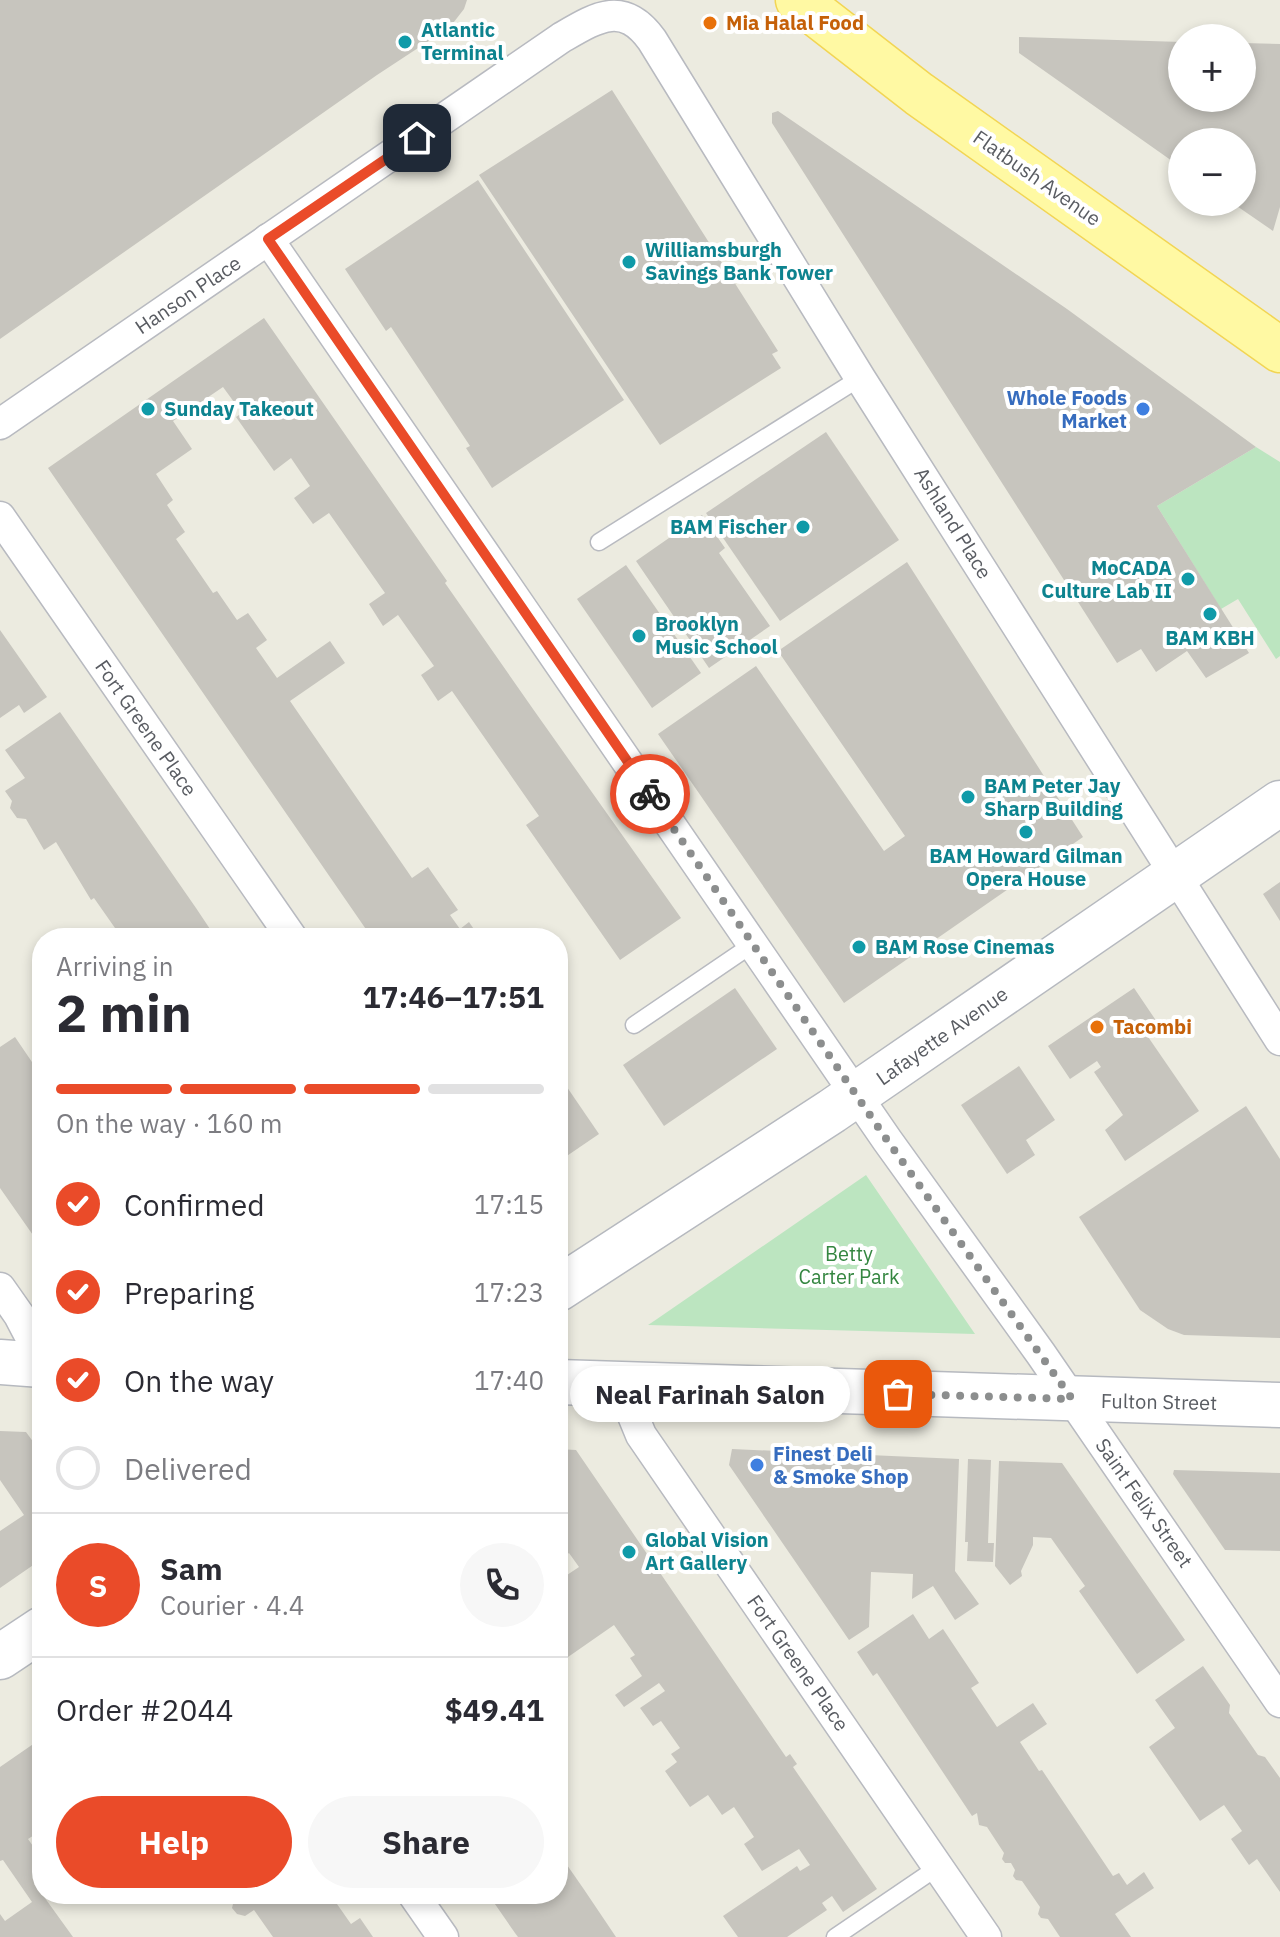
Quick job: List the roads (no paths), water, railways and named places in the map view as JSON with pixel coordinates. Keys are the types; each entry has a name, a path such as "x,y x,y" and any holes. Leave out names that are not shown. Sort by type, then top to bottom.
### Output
{"main road":[{"name":"Flatbush Avenue","path":"798,0 919,94 1280,350"},
{"name":"Lafayette Avenue","path":"568,1282 856,1095 1280,803"},
{"path":"0,1362 32,1364"},
{"name":"Fulton Street","path":"568,1382 1280,1405"},
{"path":"0,1657 32,1636"}],"street":[{"name":"Hanson Place","path":"0,424 561,38 600,16 619,15"},
{"name":"Ashland Place","path":"619,15 636,21 652,40 860,378 1280,1040"},
{"name":"Saint Felix Street","path":"268,239 856,1095 1072,1399 1280,1702"},
{"name":"Fort Greene Place","path":"0,517 285,928"},
{"path":"0,1288 32,1340"},
{"name":"Fort Greene Place","path":"620,1384 641,1435 986,1937"},
{"path":"420,1904 443,1937"}],"lane":[{"path":"599,542 860,378"},
{"path":"634,1025 753,944"},
{"path":"835,1937 938,1867"}],"place":[{"name":"Mia Halal Food","path":"710,23"},
{"name":"Atlantic Terminal","path":"405,42"},
{"name":"Williamsburgh Savings Bank Tower","path":"629,262"},
{"name":"Sunday Takeout","path":"148,409"},
{"name":"Whole Foods Market","path":"1143,409"},
{"name":"BAM Fischer","path":"803,527"},
{"name":"MoCADA Culture Lab II","path":"1188,579"},
{"name":"BAM KBH","path":"1210,614"},
{"name":"Brooklyn Music School","path":"639,636"},
{"name":"BAM Peter Jay Sharp Building","path":"968,797"},
{"name":"BAM Howard Gilman Opera House","path":"1026,832"},
{"name":"BAM Rose Cinemas","path":"859,947"},
{"name":"Tacombi","path":"1097,1027"},
{"name":"Neal Farinah Salon","path":"898,1394"},
{"name":"Finest Deli & Smoke Shop","path":"757,1465"},
{"name":"Global Vision Art Gallery","path":"629,1552"}],"park label":[{"name":"Betty Carter Park","path":"849,1266"}]}
